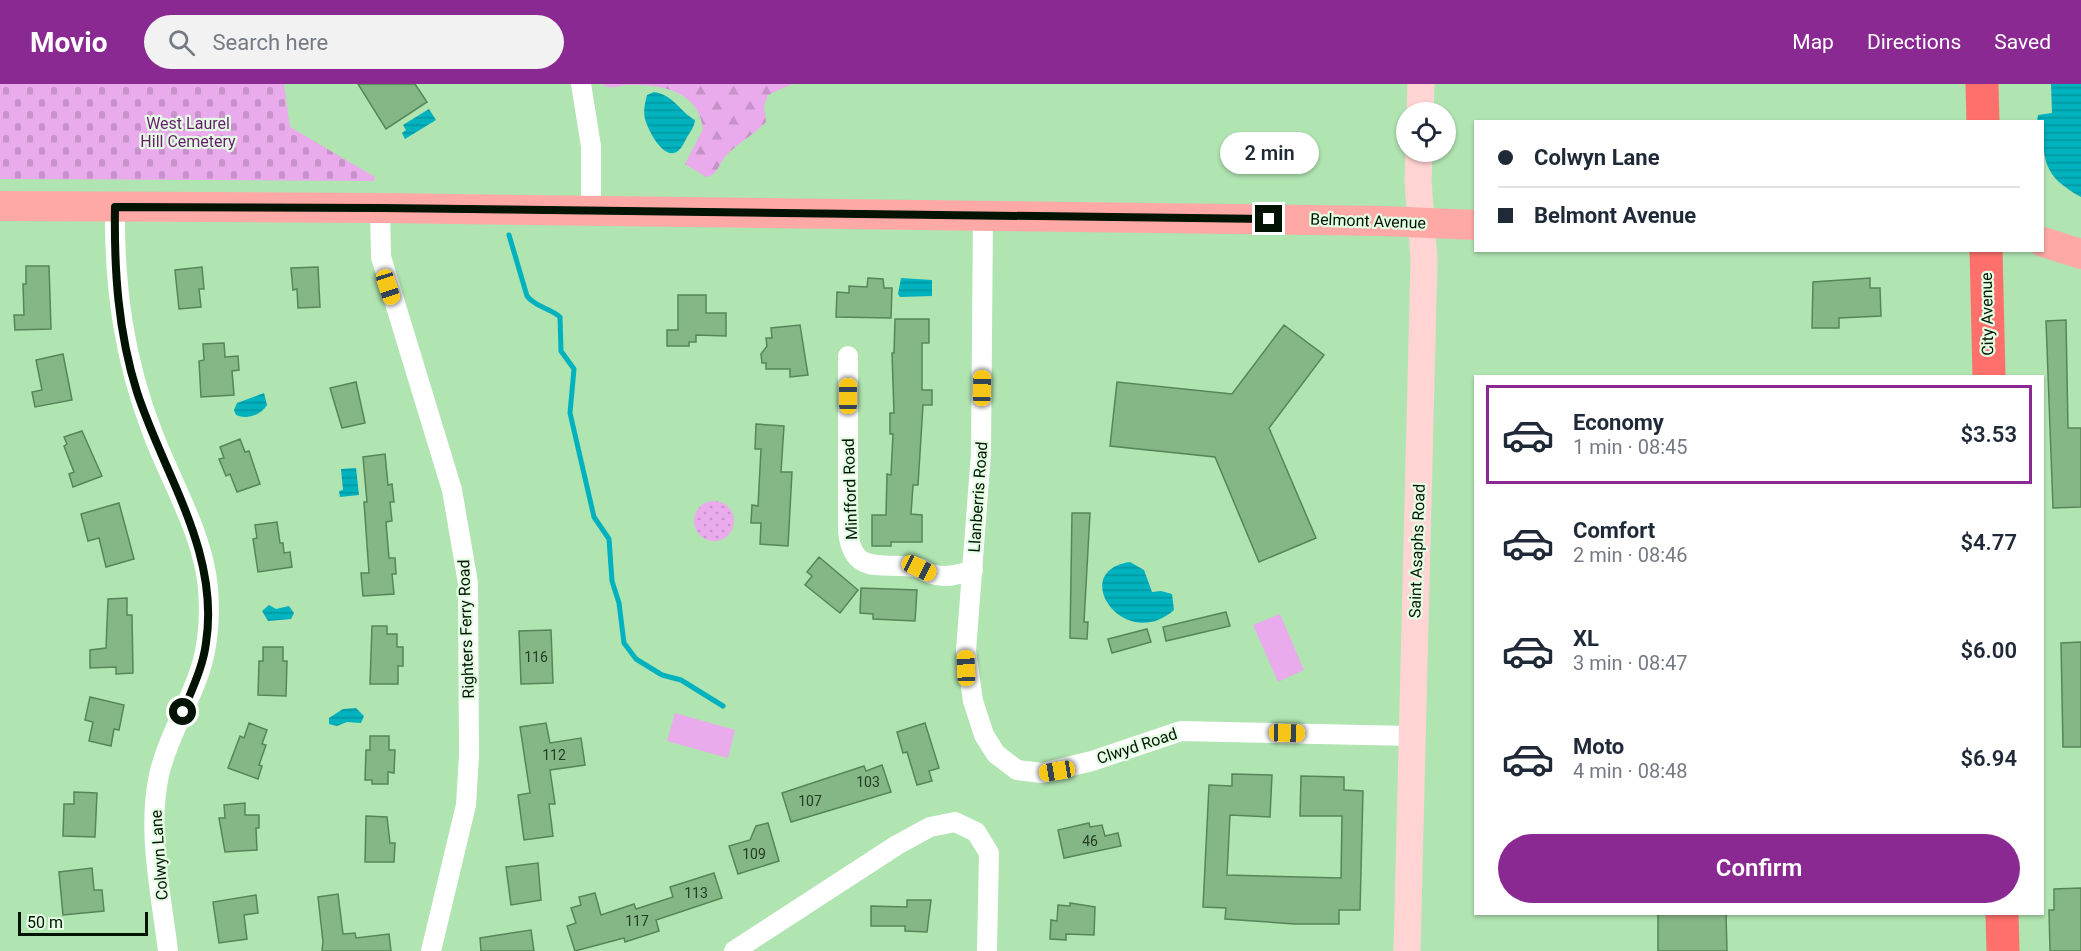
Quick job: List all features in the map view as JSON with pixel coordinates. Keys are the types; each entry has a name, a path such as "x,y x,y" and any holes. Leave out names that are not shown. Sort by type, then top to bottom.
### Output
{"highway":[{"path":"1982,84 1983,120"},
{"name":"City Avenue","path":"1986,252 1989,375"},
{"path":"2002,915 2003,951"}],"main road":[{"name":"Belmont Avenue","path":"0,206 591,210 1421,222 1474,225"},
{"path":"2044,242 2081,254"}],"street":[{"path":"581,84 591,146 591,210"},
{"path":"1420,102 1421,84"},
{"name":"Saint Asaphs Road","path":"1407,951 1424,260 1419,162"},
{"name":"Colwyn Lane","path":"115,207 117,287 130,365 150,426 199,547 209,604 201,666 164,757 156,793 155,845 168,951"},
{"name":"Righters Ferry Road","path":"380,208 381,257 452,490 468,583 469,755 466,805 432,951"},
{"name":"Llanberris Road","path":"983,216 981,453 966,651 969,684 984,735 996,754 1009,766"},
{"name":"Minfford Road","path":"848,356 848,530 851,547 861,560 870,565 919,568 933,575 953,576 973,570"},
{"name":"Clwyd Road","path":"1009,766 1033,774 1057,771 1172,733 1186,731 1412,736"},
{"path":"734,951 856,870 930,826 955,822 970,828 982,839 990,862 987,951"}],"green space":[{"name":"West Laurel Hill Cemetery","path":"0,84 284,84 290,127 375,177 374,181 0,179"},
{"path":"602,84 792,84 768,95 764,106 766,122 729,152 713,174 706,177 685,164 703,129 700,116 686,98 677,92 654,86 612,87"},
{"path":"714,501 722,502 728,507 733,513 733,529 728,535 722,540 714,541 706,540 700,535 695,529 694,521 695,513 700,507 706,502"},
{"path":"1280,614 1304,670 1278,682 1253,625"},
{"path":"675,713 735,730 728,758 667,741"}],"water":[{"path":"2051,84 2081,84 2081,197 2059,182 2048,166 2044,147 2044,120 2037,120 2038,115 2052,113"},
{"path":"654,92 672,100 695,120 679,150 674,153 668,152 656,142 645,119 647,95"},
{"path":"429,109 436,120 405,139 402,133 406,130 403,125"},
{"path":"901,278 932,280 932,296 900,297 898,294"},
{"path":"264,393 267,405 261,411 249,417 236,415 234,410 237,403"},
{"path":"356,468 359,495 340,497 339,491 343,490 341,469"},
{"path":"1130,562 1144,570 1152,592 1161,591 1172,594 1174,610 1155,621 1137,622 1121,617 1110,606 1103,593 1103,579 1112,568"},
{"path":"269,605 276,609 289,606 294,613 291,619 268,621 262,611"},
{"path":"356,708 364,716 361,723 347,722 337,726 329,724 329,718 343,709"}],"building":[{"path":"358,84 415,84 427,102 386,129"},
{"path":"26,266 49,266 51,329 15,330 14,315 24,315 23,284 26,284"},
{"path":"202,267 204,289 199,289 201,307 179,309 175,270"},
{"path":"318,267 320,307 298,308 297,289 293,290 291,268"},
{"path":"868,278 883,279 884,288 892,288 891,318 836,317 837,292 849,293 849,286 867,287"},
{"path":"1870,278 1870,288 1880,288 1881,316 1839,318 1839,328 1812,328 1813,282"},
{"path":"678,295 706,295 706,313 726,313 726,336 696,335 696,342 689,342 689,346 667,346 667,330 678,330"},
{"path":"895,319 929,319 929,343 922,343 922,390 932,390 932,405 923,405 918,485 913,485 911,514 922,515 922,542 891,542 891,546 872,546 872,515 886,515 887,474 891,475 893,434 890,434 890,413 894,413 892,353 894,353"},
{"path":"2066,320 2068,428 2081,428 2081,507 2053,508 2046,321"},
{"path":"800,325 808,375 790,377 790,369 766,369 766,363 762,363 761,354 767,346 766,338 772,338 771,328"},
{"path":"1284,325 1324,355 1269,428 1316,538 1259,562 1215,457 1110,446 1117,382 1232,394"},
{"path":"224,343 225,357 238,356 239,370 232,371 234,395 201,397 199,361 204,360 203,344"},
{"path":"63,354 72,400 35,407 32,392 42,390 36,360"},
{"path":"356,382 365,423 342,428 330,388"},
{"path":"756,424 784,426 781,472 792,472 788,546 760,544 761,523 751,523 752,505 758,506 761,449 755,449"},
{"path":"82,431 102,476 73,487 69,474 74,472 64,446 67,444 64,437"},
{"path":"240,439 245,452 249,451 260,484 237,492 230,474 226,476 219,459 224,458 220,447"},
{"path":"385,454 388,485 392,484 394,502 390,502 392,521 386,522 389,558 395,558 396,574 392,574 394,594 363,596 361,573 369,573 363,457"},
{"path":"119,503 134,559 106,567 99,538 88,541 81,514"},
{"path":"1072,513 1090,513 1084,622 1088,622 1087,639 1070,638"},
{"path":"277,522 280,543 283,543 284,553 290,552 292,567 258,572 253,539 257,538 255,525"},
{"path":"819,557 858,590 840,613 805,585 812,576 807,572"},
{"path":"861,588 917,590 915,621 873,619 873,614 860,613"},
{"path":"127,598 127,615 132,615 133,673 116,674 116,667 90,668 90,650 106,648 108,599"},
{"path":"1226,612 1230,626 1166,641 1163,627"},
{"path":"372,626 387,626 387,634 397,634 397,647 403,647 403,666 398,666 398,684 370,684"},
{"path":"1147,629 1151,642 1112,653 1108,639"},
{"path":"551,630 553,683 521,684 519,631"},
{"path":"2081,642 2081,747 2063,747 2061,643"},
{"path":"263,647 283,647 283,661 287,661 286,696 258,695 259,661 263,661"},
{"path":"90,697 124,705 119,730 114,729 111,746 89,741 93,722 85,720"},
{"path":"249,723 267,730 262,744 266,745 259,765 262,766 258,779 228,768 240,736 244,738"},
{"path":"546,723 550,743 581,738 585,765 550,770 555,804 549,804 553,836 524,840 518,795 530,793 520,727"},
{"path":"925,723 939,768 929,771 932,781 917,785 907,752 903,753 897,732"},
{"path":"370,736 389,736 389,750 395,750 394,773 388,772 388,784 372,784 372,780 365,780 366,750 370,750"},
{"path":"882,765 891,792 791,822 782,793 864,766 866,771"},
{"path":"1232,774 1272,775 1270,817 1230,815 1227,875 1341,878 1342,816 1300,816 1301,776 1344,777 1344,790 1363,791 1360,910 1339,910 1339,924 1295,924 1225,919 1226,908 1203,907 1209,785 1232,786"},
{"path":"74,792 97,793 95,837 63,836 64,804 74,804"},
{"path":"245,803 245,815 259,815 259,828 256,828 257,850 225,852 219,818 225,818 224,805"},
{"path":"366,816 387,817 390,843 395,843 394,862 365,862"},
{"path":"768,823 779,861 738,874 729,846 750,840 756,826"},
{"path":"1089,823 1090,827 1102,825 1105,836 1118,833 1121,846 1064,858 1058,830"},
{"path":"538,863 541,900 511,905 506,867"},
{"path":"92,868 94,890 102,890 104,911 63,915 59,872"},
{"path":"714,873 722,898 656,920 659,931 625,942 624,938 575,951 567,926 576,923 571,908 581,905 579,897 595,893 601,915 634,904 636,909 673,897 670,887"},
{"path":"2081,888 2081,951 2050,951 2049,910 2054,910 2054,889"},
{"path":"338,894 343,934 355,933 356,938 389,934 391,951 322,951 318,897"},
{"path":"256,895 258,913 244,915 247,939 219,943 213,902"},
{"path":"907,900 931,900 927,932 905,931 905,926 871,926 871,906 907,907"},
{"path":"1070,903 1095,907 1094,935 1066,934 1066,940 1050,939 1051,920 1057,921 1058,905 1070,906"},
{"path":"1658,915 1726,915 1727,951 1658,951"},
{"path":"531,930 534,951 481,951 480,938"}],"waterway":[{"path":"509,235 527,296 534,303 560,317 561,351 574,369 570,413 594,517 609,539 612,581 619,603 624,643 636,659 662,675 681,680 723,706"}],"route":[{"path":"183,712 201,666 206,645 209,624 208,584 199,547 154,437 130,365 119,311 115,207 1269,219"}]}
